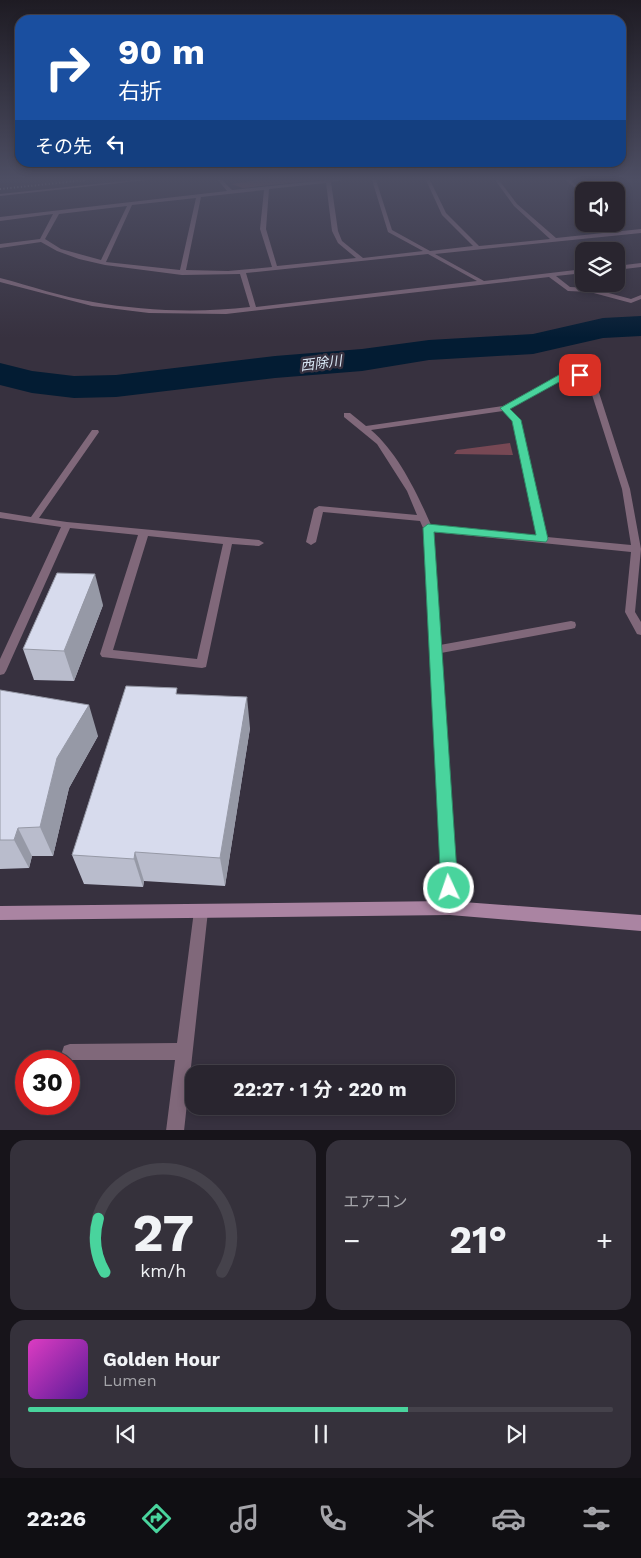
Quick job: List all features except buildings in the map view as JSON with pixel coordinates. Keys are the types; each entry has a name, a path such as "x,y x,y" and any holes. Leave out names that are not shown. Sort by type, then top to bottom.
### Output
{"street":[{"path":"42,240 46,233"},
{"path":"103,262 117,233"},
{"path":"182,274 191,233"},
{"path":"264,233 275,268"},
{"path":"336,233 340,242 362,260"},
{"path":"393,233 484,283"},
{"path":"463,233 478,248"},
{"path":"546,233 555,240"},
{"path":"0,246 42,240 63,252 103,262 182,274 242,272 622,233"},
{"path":"625,267 641,265"},
{"path":"242,272 254,309"},
{"path":"0,280 92,304 149,311 226,312 575,272"},
{"path":"550,275 568,288 590,290 631,301 641,297"},
{"path":"364,429 505,408 569,373 590,377 636,525 636,549 630,612 641,631"},
{"path":"505,408 516,420 543,539"},
{"path":"347,415 380,442 411,491 426,523 450,908"},
{"path":"33,520 95,432"},
{"path":"311,542 319,508 543,539 636,549"},
{"path":"0,515 67,524 259,543"},
{"path":"0,671 67,524"},
{"path":"144,532 106,654 202,664 228,540"},
{"path":"435,650 571,625"},
{"path":"0,912 450,908 641,923"},
{"path":"175,1130 201,911"},
{"path":"80,1052 184,1050"}],"shaded area":[{"path":"510,443 513,455 454,454 457,450"}],"waterway":[{"name":"西除川","path":"0,374 32,382 74,387 116,386 275,367 362,360 429,350 533,344 603,328 641,326"}],"route":[{"path":"449,888 428,528 543,539 516,420 505,408 569,373 580,375"}]}
